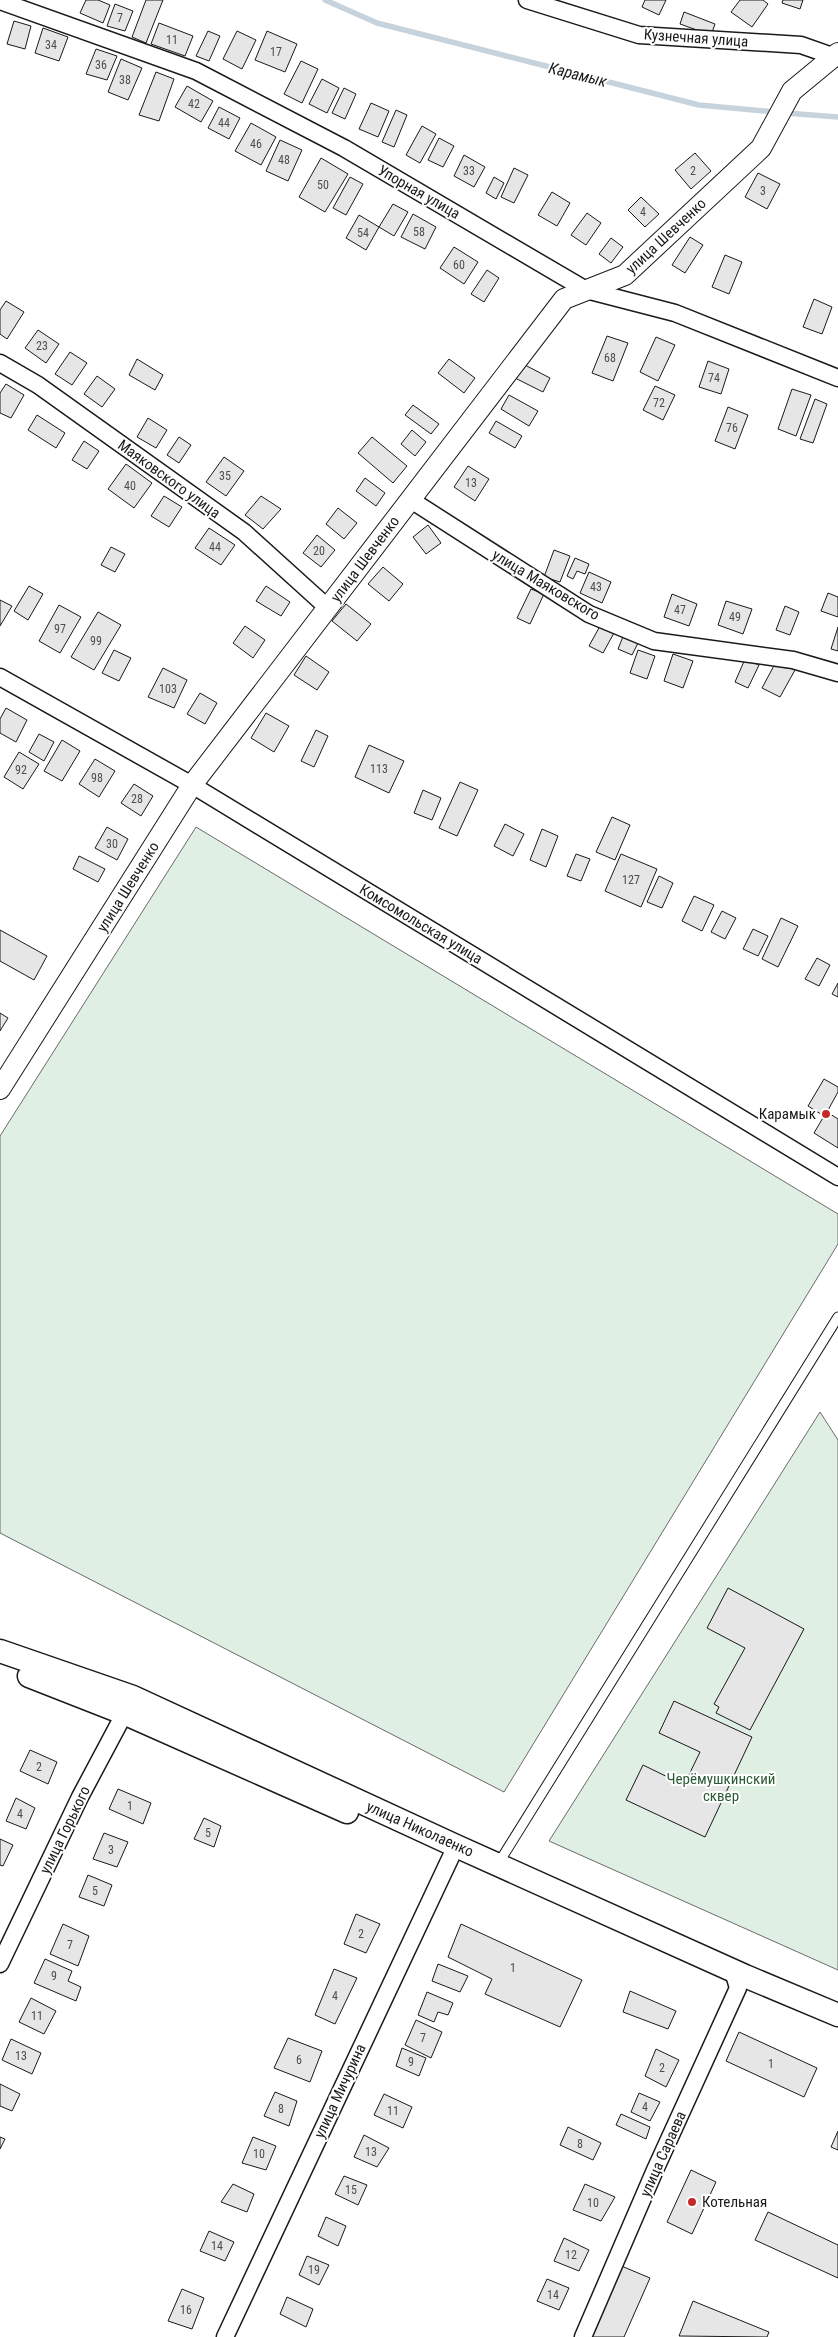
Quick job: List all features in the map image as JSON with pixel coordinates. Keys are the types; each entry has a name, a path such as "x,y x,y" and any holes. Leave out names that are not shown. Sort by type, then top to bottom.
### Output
{"main road":[{"name":"улица Николаенко","path":"0,1651 129,1705 736,1979 838,2015"},
{"name":"улица Николаенко","path":"0,1665 129,1705"},
{"name":"улица Николаенко","path":"453,1850 498,1864 838,2029"}],"street":[{"name":"Кузнечная улица","path":"527,0 639,35 801,45 837,56"},
{"name":"Упорная улица","path":"0,2 196,71 344,148 586,290 675,313 838,378"},
{"name":"улица Шевченко","path":"0,1090 192,785 564,299 625,275 760,148 792,91 837,56"},
{"name":"Маяковского улица","path":"0,363 38,385 244,532 328,608"},
{"name":"улица Маяковского","path":"410,500 588,614 654,641 793,660 838,673"},
{"name":"Комсомольская улица","path":"0,677 192,785 838,1177"},
{"name":"улица Горького","path":"0,1964 80,1797 129,1705"},
{"name":"улица Мичурина","path":"225,2337 453,1850"},
{"name":"улица Сараева","path":"583,2337 736,1979"}],"lane":[{"path":"498,1864 838,1317"}],"green space":[{"path":"196,827 838,1214 838,1244 504,1792 0,1533 0,1136"},
{"name":"Черёмушкинский сквер","path":"820,1412 838,1440 838,1970 549,1841"}],"building":[{"path":"86,0 98,0 110,5 103,23 80,13"},
{"path":"146,0 163,0 146,43 132,37"},
{"path":"645,0 666,0 659,15 642,7"},
{"path":"740,0 763,0 768,4 752,27 731,12"},
{"path":"783,0 803,0 800,9 782,3"},
{"path":"115,4 133,11 125,31 107,26"},
{"path":"684,12 715,24 711,35 680,24"},
{"path":"14,21 31,26 25,49 7,44"},
{"path":"159,23 193,36 185,56 151,44"},
{"path":"43,28 68,37 59,61 35,53"},
{"path":"208,31 220,36 209,61 196,56"},
{"path":"237,31 256,40 242,69 223,59"},
{"path":"267,31 297,44 285,72 255,60"},
{"path":"96,49 117,56 107,80 86,74"},
{"path":"121,59 142,68 128,100 108,92"},
{"path":"301,61 318,69 302,103 284,94"},
{"path":"156,72 174,79 159,121 139,115"},
{"path":"322,79 339,88 327,113 309,104"},
{"path":"187,86 213,101 201,122 175,107"},
{"path":"344,88 356,94 345,119 332,113"},
{"path":"371,103 389,111 378,137 359,129"},
{"path":"219,107 240,118 229,139 208,128"},
{"path":"396,110 407,115 394,147 382,142"},
{"path":"251,123 276,137 261,165 235,151"},
{"path":"422,126 436,134 420,163 406,155"},
{"path":"439,138 454,146 443,167 428,160"},
{"path":"280,140 302,150 288,181 266,171"},
{"path":"695,153 711,171 691,189 675,170"},
{"path":"464,155 485,167 474,187 454,176"},
{"path":"321,158 348,174 325,212 299,197"},
{"path":"514,168 528,175 514,203 501,197"},
{"path":"758,173 780,184 767,209 745,197"},
{"path":"350,177 363,184 346,215 333,208"},
{"path":"494,177 504,183 496,199 486,193"},
{"path":"552,192 570,203 557,226 538,215"},
{"path":"641,197 659,214 645,227 628,210"},
{"path":"393,204 408,212 394,236 379,227"},
{"path":"587,213 601,223 586,245 571,235"},
{"path":"413,214 436,227 425,249 401,237"},
{"path":"359,215 379,227 366,250 346,238"},
{"path":"690,237 703,245 685,273 672,265"},
{"path":"611,238 623,247 611,263 599,254"},
{"path":"454,247 478,262 464,284 440,268"},
{"path":"725,255 742,262 729,294 712,287"},
{"path":"487,270 499,278 484,302 471,294"},
{"path":"814,299 832,307 822,334 803,327"},
{"path":"6,301 24,312 7,339 0,334 0,310"},
{"path":"38,330 59,344 46,363 25,348"},
{"path":"607,336 628,343 613,381 592,373"},
{"path":"656,337 675,345 658,381 640,372"},
{"path":"70,352 87,363 72,385 55,374"},
{"path":"137,359 163,375 155,390 129,375"},
{"path":"449,359 475,378 464,393 438,373"},
{"path":"708,361 729,369 721,394 699,387"},
{"path":"523,364 550,378 543,392 515,378"},
{"path":"97,376 115,389 102,407 84,394"},
{"path":"6,384 24,395 11,418 0,413 0,393"},
{"path":"655,386 675,395 663,420 643,410"},
{"path":"792,389 811,395 796,436 778,429"},
{"path":"509,395 538,411 529,426 501,409"},
{"path":"815,399 827,404 813,443 800,439"},
{"path":"413,405 439,424 431,434 405,415"},
{"path":"728,407 748,415 735,449 715,441"},
{"path":"37,415 65,433 56,448 28,430"},
{"path":"148,418 167,430 156,448 137,437"},
{"path":"496,421 522,436 515,448 489,433"},
{"path":"412,430 426,442 415,456 401,444"},
{"path":"179,437 191,445 179,463 167,455"},
{"path":"372,437 407,466 393,483 358,453"},
{"path":"84,441 99,451 87,469 72,460"},
{"path":"224,457 244,471 226,496 206,482"},
{"path":"126,464 152,483 134,508 108,489"},
{"path":"468,466 489,479 475,501 454,487"},
{"path":"365,478 385,493 376,506 356,491"},
{"path":"164,496 182,507 169,527 151,516"},
{"path":"261,496 281,509 263,529 245,515"},
{"path":"338,508 357,523 344,539 326,524"},
{"path":"428,525 441,543 426,554 413,537"},
{"path":"209,528 235,545 221,565 195,548"},
{"path":"317,535 335,550 321,567 303,553"},
{"path":"111,547 125,554 115,572 101,565"},
{"path":"554,550 570,556 560,582 544,577"},
{"path":"575,558 589,564 585,574 577,571 573,579 567,576"},
{"path":"383,567 403,584 389,601 368,584"},
{"path":"589,572 611,582 602,603 580,593"},
{"path":"29,586 43,594 28,620 14,611"},
{"path":"266,586 290,602 281,616 256,601"},
{"path":"531,589 544,594 530,624 517,618"},
{"path":"828,593 838,597 838,617 821,611"},
{"path":"672,594 697,604 689,626 664,617"},
{"path":"0,600 12,606 0,626"},
{"path":"726,601 752,609 743,634 718,625"},
{"path":"346,604 371,624 357,641 332,621"},
{"path":"59,605 81,617 60,653 39,641"},
{"path":"785,606 799,612 790,635 776,630"},
{"path":"98,612 121,625 94,670 71,657"},
{"path":"245,626 265,640 253,658 233,643"},
{"path":"600,626 614,633 603,653 589,646"},
{"path":"838,627 838,651 831,649"},
{"path":"624,634 639,641 632,655 618,649"},
{"path":"114,650 131,658 119,681 102,673"},
{"path":"638,650 655,656 647,679 630,673"},
{"path":"673,654 693,661 683,688 664,681"},
{"path":"306,656 329,672 317,690 294,675"},
{"path":"745,659 759,665 748,688 735,682"},
{"path":"777,660 795,670 780,697 762,688"},
{"path":"163,668 187,680 174,708 148,697"},
{"path":"200,693 217,703 205,724 187,714"},
{"path":"6,708 27,720 16,742 0,733 0,719"},
{"path":"266,713 289,726 274,752 251,738"},
{"path":"316,730 328,736 314,767 301,761"},
{"path":"39,734 54,742 44,761 29,752"},
{"path":"62,740 80,751 62,781 44,771"},
{"path":"369,745 404,761 389,793 355,777"},
{"path":"19,752 39,764 23,789 4,777"},
{"path":"95,759 115,771 99,797 79,784"},
{"path":"460,782 478,790 457,836 439,828"},
{"path":"134,784 153,796 141,816 121,803"},
{"path":"423,790 441,798 432,820 414,813"},
{"path":"612,817 630,825 615,860 596,852"},
{"path":"505,824 524,834 513,856 494,846"},
{"path":"107,827 128,839 117,860 95,848"},
{"path":"542,829 558,836 546,867 530,860"},
{"path":"576,854 590,859 581,881 567,876"},
{"path":"621,854 657,869 641,907 605,891"},
{"path":"79,856 105,869 98,882 73,869"},
{"path":"659,876 673,883 662,908 647,902"},
{"path":"694,896 714,905 702,931 682,921"},
{"path":"722,911 736,918 725,939 711,932"},
{"path":"781,918 798,926 778,967 762,959"},
{"path":"753,929 768,936 758,956 743,949"},
{"path":"0,930 47,956 34,980 0,961"},
{"path":"817,958 830,965 819,986 805,979"},
{"path":"838,983 838,997 832,994"},
{"path":"0,1013 8,1018 0,1031"},
{"name":"Карамык","path":"824,1079 838,1087 838,1092 827,1112 838,1119 838,1148 814,1133 824,1116 808,1106"},
{"path":"728,1588 804,1629 750,1730 716,1713 719,1707 714,1704 745,1648 707,1628"},
{"path":"674,1701 752,1737 705,1837 626,1800 643,1765 684,1785 700,1752 659,1733"},
{"path":"30,1750 57,1762 48,1784 20,1771"},
{"path":"118,1789 151,1803 143,1824 109,1809"},
{"path":"16,1798 35,1808 26,1829 6,1821"},
{"path":"204,1818 221,1826 214,1847 194,1839"},
{"path":"104,1833 128,1842 117,1867 93,1859"},
{"path":"0,1839 13,1845 3,1866 0,1865"},
{"path":"88,1875 112,1885 104,1906 79,1897"},
{"path":"356,1914 380,1924 366,1953 344,1944"},
{"path":"63,1924 89,1936 78,1966 50,1954"},
{"path":"461,1924 582,1980 560,2027 485,1994 492,1979 448,1957"},
{"path":"45,1959 72,1971 68,1981 81,1987 76,2001 34,1983"},
{"path":"438,1964 468,1976 460,1992 432,1981"},
{"path":"334,1969 357,1978 335,2024 315,2015"},
{"path":"630,1991 676,2011 668,2029 623,2012"},
{"path":"427,1992 453,2003 448,2015 438,2012 434,2022 418,2015"},
{"path":"31,1998 56,2011 44,2034 19,2022"},
{"path":"416,2020 442,2032 431,2058 405,2045"},
{"path":"739,2032 817,2068 804,2097 726,2061"},
{"path":"288,2038 322,2051 310,2082 274,2068"},
{"path":"11,2039 41,2053 32,2074 2,2060"},
{"path":"402,2048 426,2058 419,2076 396,2066"},
{"path":"656,2049 679,2060 666,2087 645,2076"},
{"path":"0,2084 20,2094 12,2111 0,2106"},
{"path":"275,2092 297,2101 289,2126 264,2116"},
{"path":"639,2093 660,2102 650,2121 631,2112"},
{"path":"384,2094 412,2107 403,2128 374,2115"},
{"path":"621,2114 650,2127 646,2139 616,2125"},
{"path":"568,2127 601,2143 593,2160 560,2145"},
{"path":"838,2131 838,2150 831,2147"},
{"path":"364,2135 389,2148 377,2167 354,2157"},
{"path":"0,2137 5,2139 0,2149"},
{"path":"253,2137 276,2146 266,2170 242,2163"},
{"name":"Котельная","path":"691,2170 716,2182 692,2234 667,2222"},
{"path":"344,2176 367,2185 358,2205 335,2194"},
{"path":"233,2184 254,2194 247,2212 221,2202"},
{"path":"585,2184 615,2197 601,2221 573,2210"},
{"path":"768,2212 838,2245 838,2278 755,2240"},
{"path":"326,2217 346,2226 338,2246 318,2236"},
{"path":"209,2231 234,2242 225,2261 200,2251"},
{"path":"564,2238 589,2250 579,2271 554,2261"},
{"path":"307,2256 329,2265 319,2285 299,2275"},
{"path":"619,2265 650,2278 624,2337 588,2337"},
{"path":"547,2279 569,2288 559,2310 537,2301"},
{"path":"182,2289 204,2298 192,2329 168,2321"},
{"path":"287,2297 313,2309 306,2327 280,2314"},
{"path":"693,2301 769,2332 767,2337 679,2336"}],"waterway":[{"name":"Карамык","path":"325,0 377,23 699,105 776,112"},
{"name":"Карамык","path":"785,113 838,117"}],"place":[{"name":"Карамык","path":"826,1114"},
{"name":"Котельная","path":"692,2202"}]}
